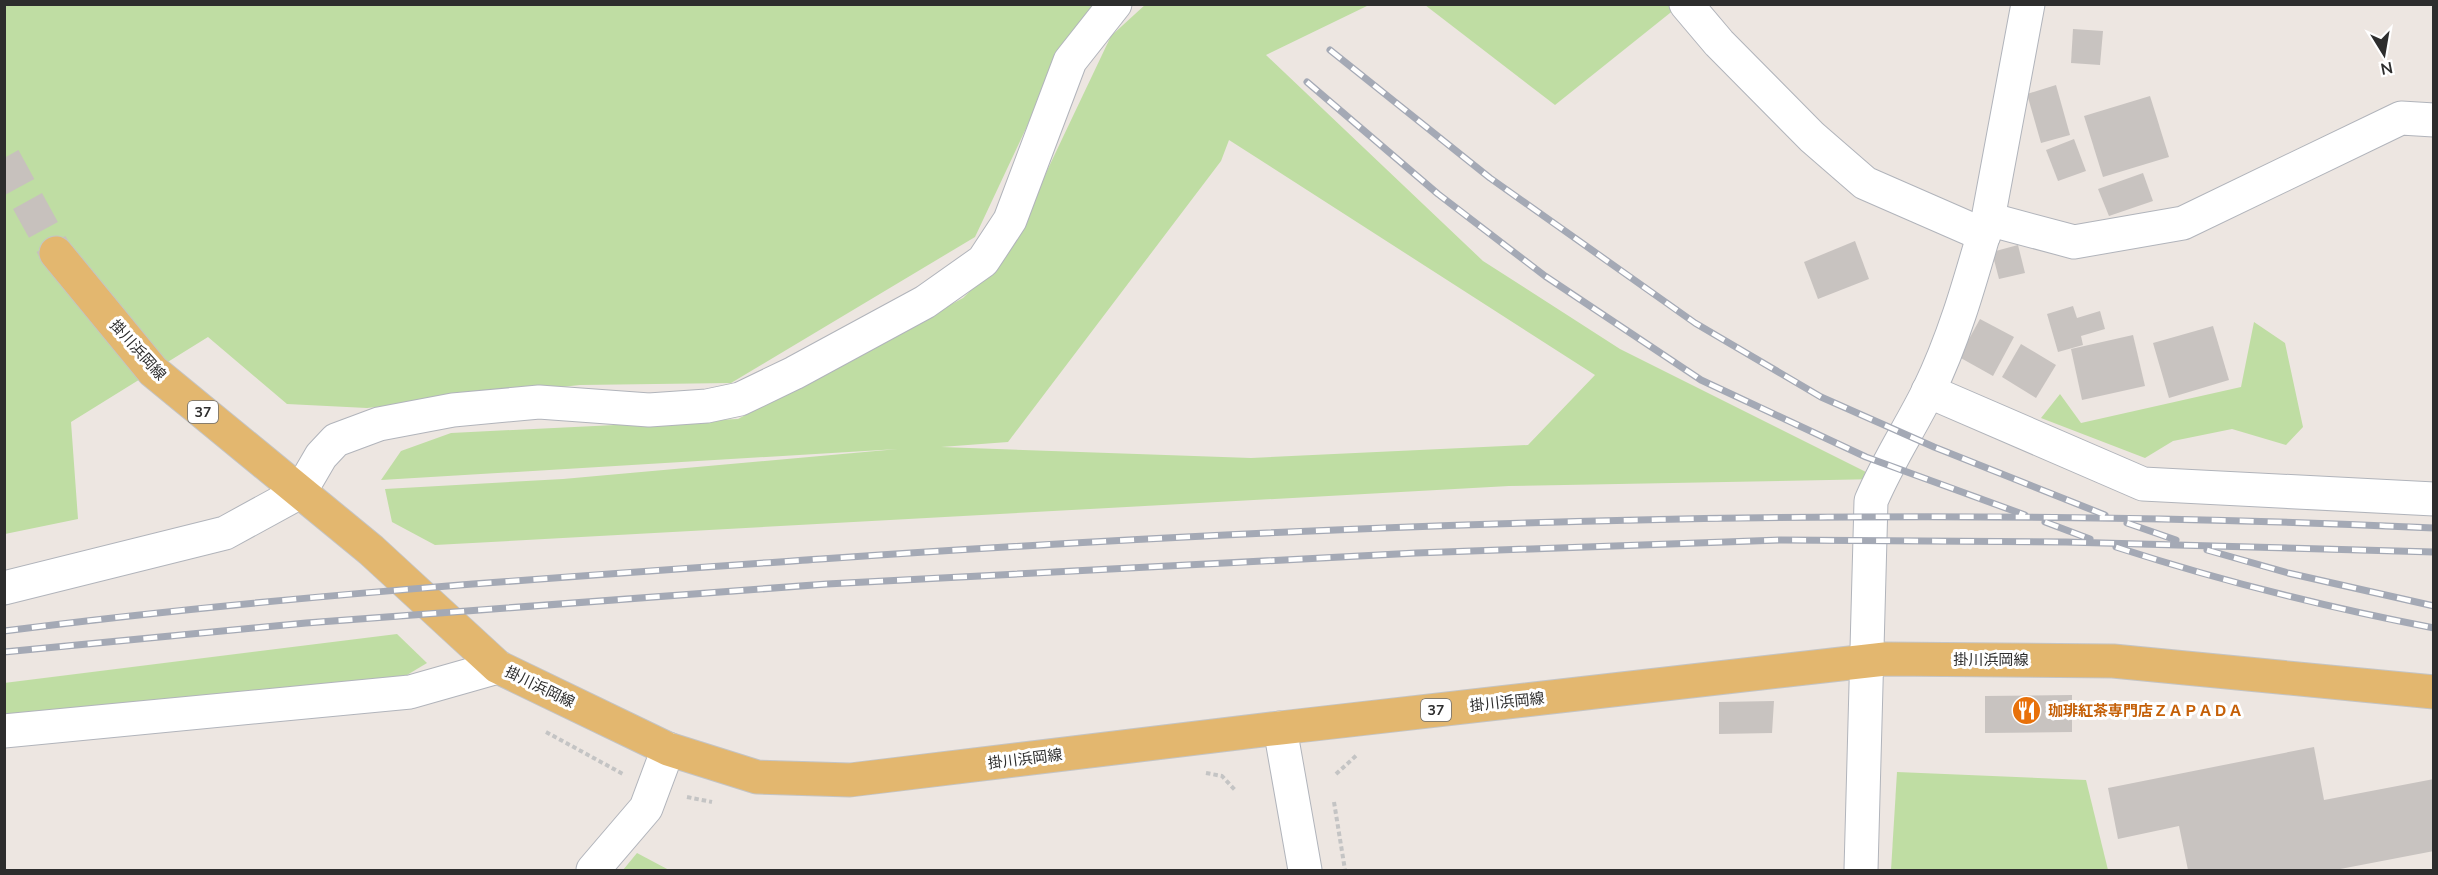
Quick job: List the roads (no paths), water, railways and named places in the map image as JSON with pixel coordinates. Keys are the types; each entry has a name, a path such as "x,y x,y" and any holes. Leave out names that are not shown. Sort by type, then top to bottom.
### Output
{"main road":[{"name":"掛川浜岡線","path":"56,253 153,371 371,550 498,667 668,748 757,777 850,780 1280,728 1868,662 2113,661 2433,692"}],"street":[{"path":"4,588 225,533 300,492 321,456 336,440 379,424 453,410 539,402 649,410 707,406 740,399 794,373 925,302 983,261 1010,220 1070,61 1115,4"},
{"path":"1686,4 1719,43 1812,137 1864,183 1986,227 2074,242 2183,223 2401,118 2433,120"},
{"path":"1861,870 1871,501 1886,465 1928,391 1957,322 1986,227 2028,4"},
{"path":"1928,391 2144,484 2433,499"},
{"path":"4,731 410,692 498,667"},
{"path":"1280,728 1305,870"},
{"path":"593,870 646,808 668,748"}],"tunnel":[{"path":"4,158 56,253"}],"railway":[{"path":"1330,50 1490,178 1695,323 1821,397 1934,447 2105,515"},
{"path":"1307,82 1438,194 1545,276 1701,380 1866,457 2025,515"},
{"path":"4,631 310,598 616,573 1022,546 1425,526 1627,520 2030,517 2434,528"},
{"path":"2045,522 2090,539"},
{"path":"2127,523 2176,540"},
{"path":"4,652 306,623 827,584 1416,553 1780,540 2066,542 2434,552"},
{"path":"2116,547 2274,592 2434,628"},
{"path":"2207,550 2288,573 2434,606"}],"place":[{"name":"珈琲紅茶専門店ＺＡＰＡＤＡ","path":"2027,711"}]}
